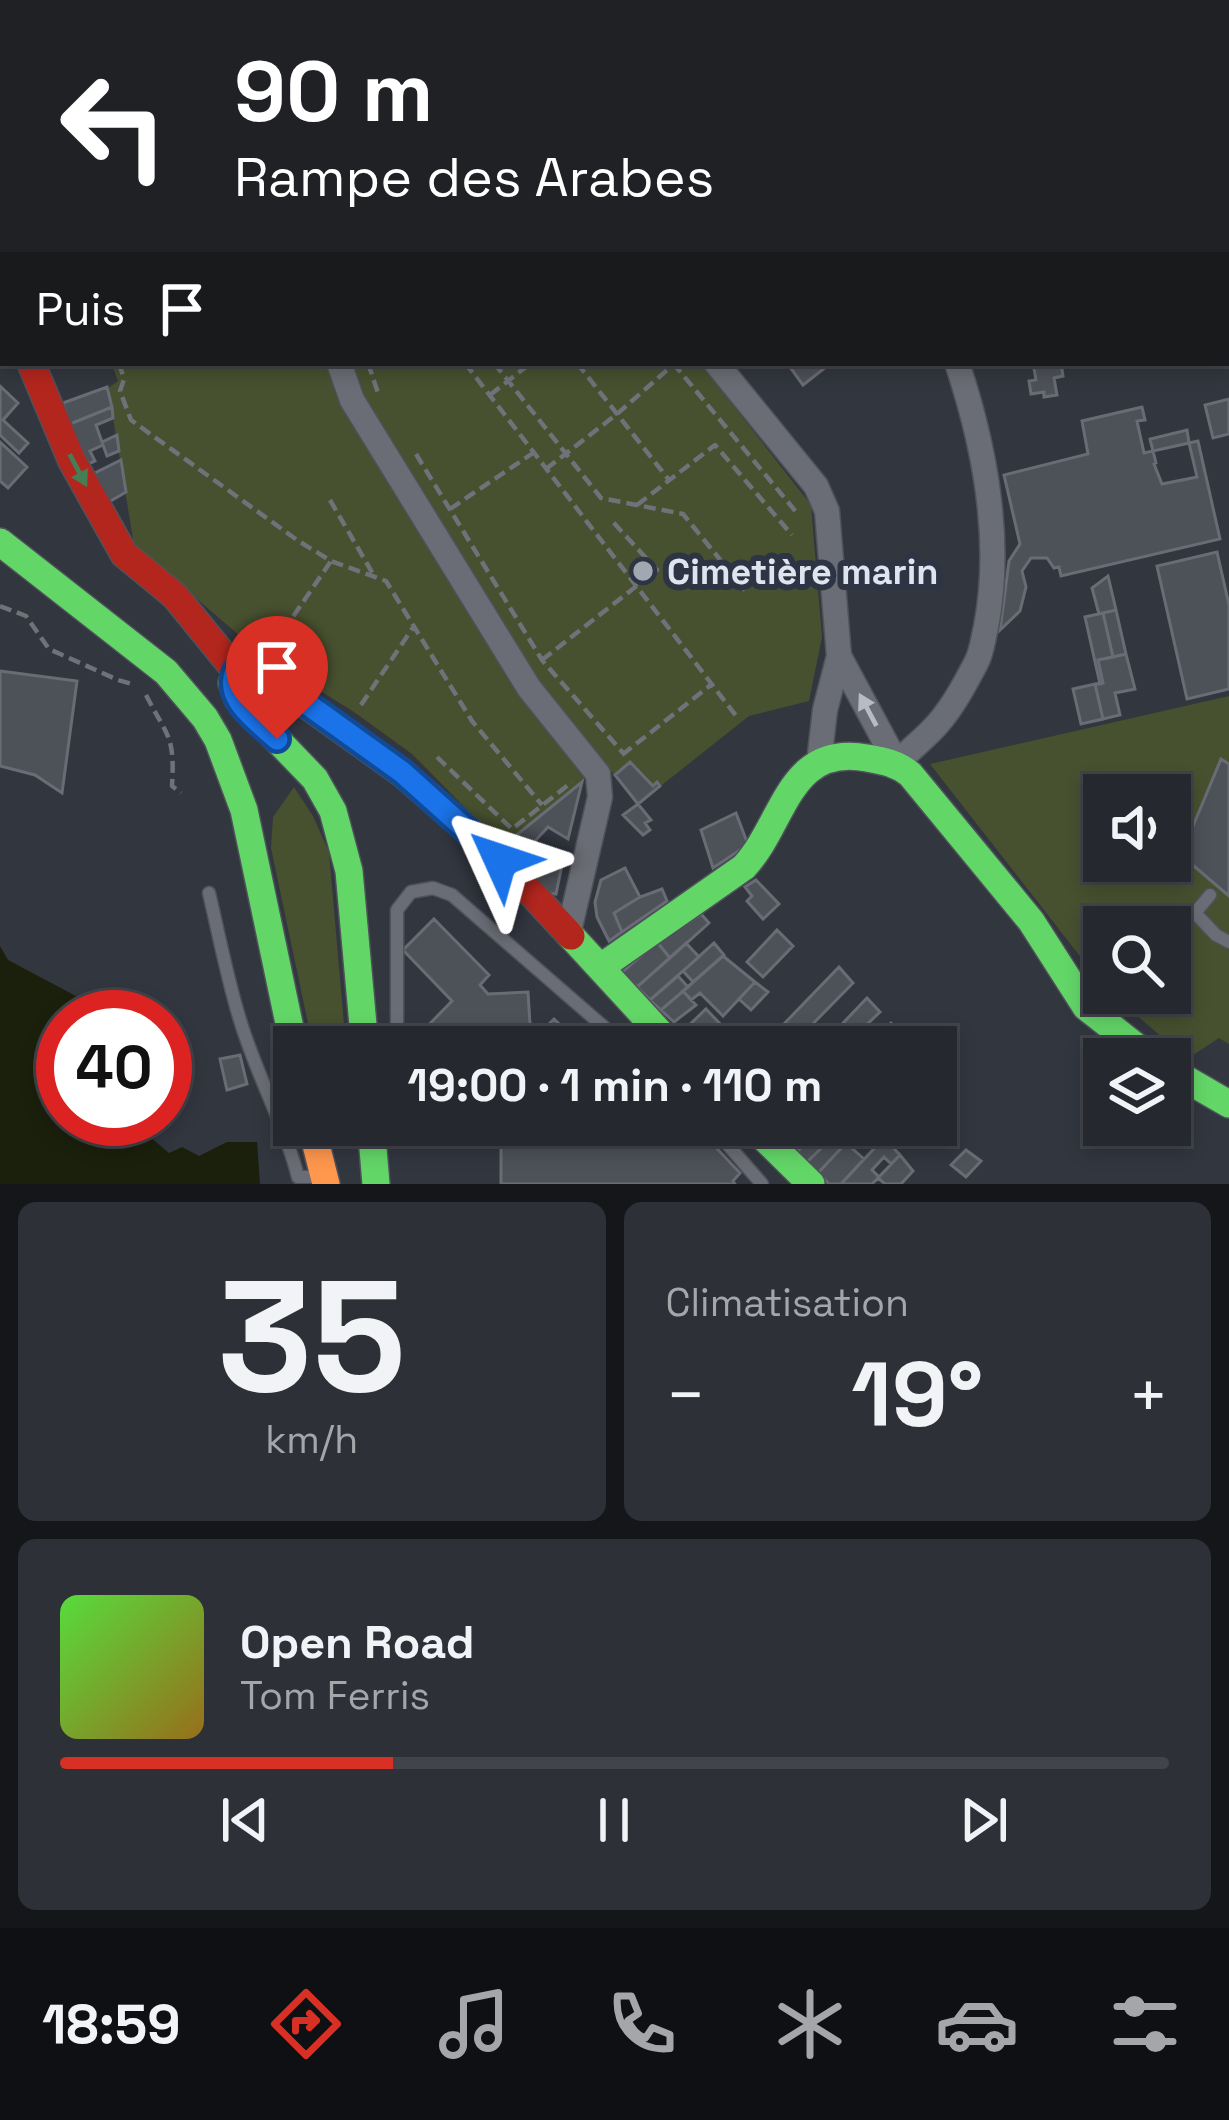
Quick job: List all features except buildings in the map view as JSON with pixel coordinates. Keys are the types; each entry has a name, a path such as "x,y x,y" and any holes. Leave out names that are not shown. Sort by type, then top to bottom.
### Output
{"street":[{"path":"32,366 72,461 124,554 175,596 236,671"},
{"path":"340,366 352,400 529,688 598,775 600,797 568,932"},
{"path":"718,366 816,486 827,511 839,656 824,710 819,762"},
{"path":"897,764 932,731 980,658 992,593 989,488 958,366"},
{"path":"0,542 166,672 189,696 218,740 244,810 290,1026"},
{"path":"839,656 897,764 924,789 1031,921 1087,1007 1126,1038"},
{"path":"363,1026 348,874 334,811 303,764 233,692 236,671 245,668 268,677 402,772 500,860 654,1026"},
{"path":"601,967 744,866 760,850 793,786 819,762 845,754 897,764"},
{"path":"1191,1082 1229,1104"},
{"path":"316,1146 325,1181"},
{"path":"373,1146 376,1184"},
{"path":"773,1146 812,1184"}],"lane":[{"path":"396,1026 398,910 410,892 433,887 452,895 602,1026"},
{"path":"209,892 240,1021 287,1135 298,1177 325,1181"},
{"path":"1210,896 1195,913 1229,942"},
{"path":"729,1146 762,1184"}],"path":[{"path":"120,366 124,379 120,391 131,421 297,541 332,561 386,580 472,721 542,805"},
{"path":"369,366 379,396"},
{"path":"467,366 737,717"},
{"path":"496,366 601,498 683,514 748,594"},
{"path":"490,395 527,366"},
{"path":"579,366 669,480"},
{"path":"546,470 672,366"},
{"path":"676,366 797,513"},
{"path":"635,506 715,446 791,535"},
{"path":"415,452 542,660 624,754"},
{"path":"451,509 533,453"},
{"path":"330,500 373,574"},
{"path":"542,660 657,570 614,522"},
{"path":"273,646 332,561"},
{"path":"0,606 26,616 50,649 142,687 171,736 172,786 181,793"},
{"path":"361,706 415,626"},
{"path":"608,767 712,684"},
{"path":"437,757 512,830"}],"shaded area":[{"path":"112,366 327,366 337,396 522,696 587,777 503,846 412,754 261,654 134,545 108,388 118,381"},
{"name":"Cimetière marin","path":"352,366 702,366 811,505 822,637 809,701 749,716 638,804 538,682 366,401"},
{"path":"1229,696 1229,1044 1219,1038 1191,1056 1191,1038 1163,1038 1135,1014 1191,1014 1191,906 1083,906 1083,960 930,764"},
{"path":"294,787 329,852 344,1026 309,1026 271,848 273,817"},
{"path":"0,946 8,960 65,990 36,990 36,1146 161,1146 169,1153 182,1147 199,1156 227,1142 257,1142 260,1184 0,1184"}],"traffic: fast":[{"path":"0,542 166,672 205,718 244,810 290,1026"},
{"path":"236,671 232,683 238,699 315,779 333,811 349,871 363,1026"},
{"path":"601,967 744,867 804,774 841,757 867,758 910,774 1031,921 1086,1007 1125,1038"},
{"path":"571,936 654,1026"},
{"path":"1191,1082 1229,1104"},
{"path":"373,1146 376,1184"},
{"path":"772,1146 811,1184"}],"traffic: slow":[{"path":"316,1146 326,1184"}],"traffic: jam":[{"path":"32,366 72,461 124,554 175,596 236,671"},
{"path":"236,671 245,668 268,677 402,773 495,854 571,936"}],"place":[{"name":"Cimetière marin","path":"643,571"}],"route":[{"path":"277,739 233,692 236,671 254,670 292,693 402,772 500,860"}]}
